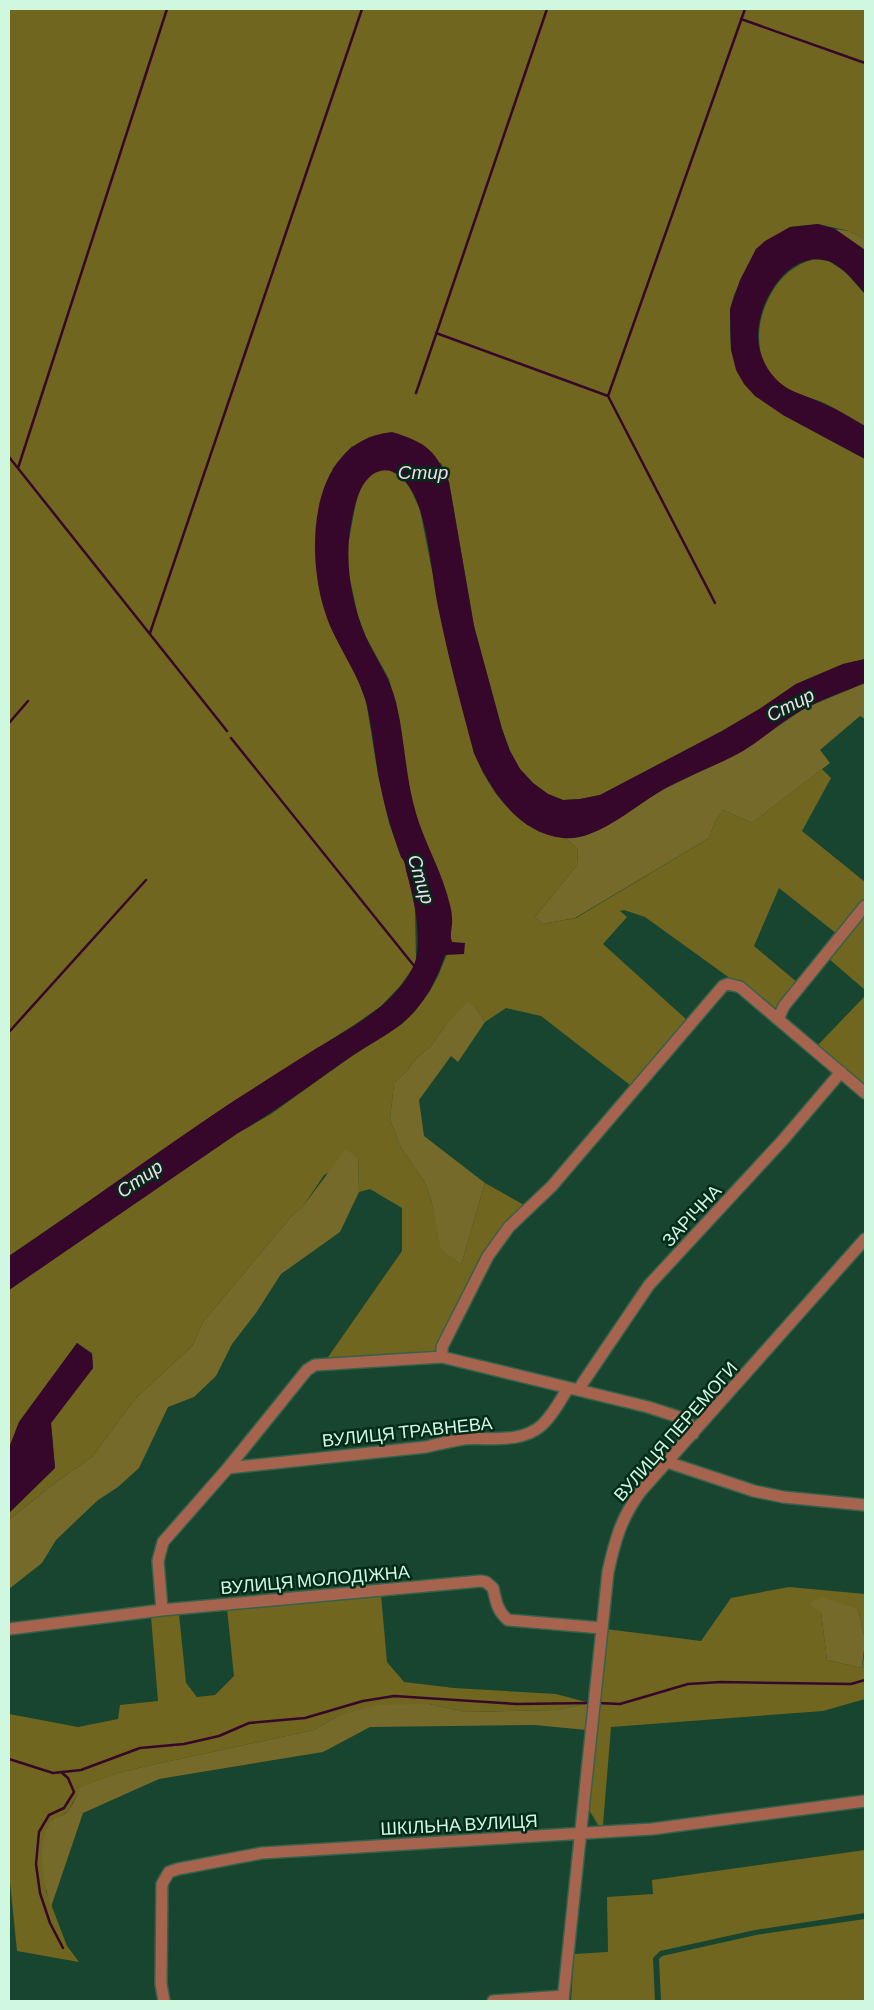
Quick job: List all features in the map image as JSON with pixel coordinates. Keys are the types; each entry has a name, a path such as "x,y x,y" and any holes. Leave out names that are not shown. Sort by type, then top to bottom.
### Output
{"street":[{"path":"778,1019 784,1006 865,906"},
{"path":"442,1357 442,1347 488,1256 509,1227 552,1186 723,986 728,984 740,987 865,1093"},
{"name":"ЗАРІЧНА","path":"574,1389 582,1384 649,1286 783,1140 840,1072"},
{"name":"ВУЛИЦЯ ПЕРЕМОГИ","path":"563,1999 582,1835 608,1572 622,1520 641,1491 865,1239"},
{"path":"162,1610 158,1561 163,1542 228,1468 307,1370 315,1365 442,1357 648,1407 682,1418 689,1424 693,1434"},
{"name":"ВУЛИЦЯ ТРАВНЕВА","path":"228,1468 426,1447 461,1440 518,1436 540,1427 574,1389"},
{"path":"667,1462 764,1493 803,1500 865,1505"},
{"name":"ВУЛИЦЯ МОЛОДІЖНА","path":"9,1629 162,1610 481,1581 494,1588 497,1608 500,1614 508,1620 602,1628"},
{"name":"ШКІЛЬНА ВУЛИЦЯ","path":"164,2001 161,1984 162,1884 170,1872 178,1869 262,1853 582,1835 652,1829 865,1801"},
{"path":"493,2001 563,1999"}],"shaded area":[{"path":"9,9 865,9 865,239 849,231 818,224 790,227 756,249 734,295 730,309 730,330 731,350 783,415 865,459 865,659 843,664 796,684 722,731 600,795 563,800 548,794 533,783 520,769 510,751 502,729 474,626 449,482 441,463 352,446 333,468 316,553 318,582 330,626 357,677 366,701 378,775 389,823 401,857 404,860 415,908 416,960 413,968 400,986 381,1006 227,1106 9,1256"},
{"path":"835,229 849,231 865,239 865,250"},
{"path":"814,259 829,261 845,272 865,294 865,426 822,402 787,389 774,378 767,369 763,359 759,337 760,326 762,314 774,288 791,270"},
{"path":"385,469 398,475 403,480 411,490 420,510 449,656 474,753 483,773 496,794 527,825 549,835 565,838 578,849 577,865 535,917 542,924 576,918 709,838 715,822 723,810 752,823 822,769 831,778 802,831 865,882 865,899 837,934 779,888 754,946 798,983 777,1012 645,917 624,910 620,911 627,917 603,944 687,1020 630,1085 541,1016 506,1008 485,1022 475,1007 445,1026 431,1046 394,1083 390,1120 401,1148 424,1181 431,1199 442,1249 461,1265 485,1183 526,1206 469,1284 434,1352 326,1360 402,1251 402,1208 370,1189 359,1192 358,1159 324,1175 304,1205 290,1218 203,1322 192,1346 135,1399 92,1457 55,1483 9,1520 9,1513 55,1468 51,1423 93,1368 92,1353 77,1343 19,1422 9,1448 9,1290 238,1133 271,1114 352,1056 402,1024 415,1011 430,991 452,942 450,936 452,918 412,802 400,722 389,679 366,637 358,616 348,570 348,545 357,497 362,485 374,472"},
{"path":"865,683 865,719 860,716 820,750 830,763 752,823 723,810 715,822 709,838 575,918 542,924 535,917 577,865 578,849 565,838 584,836 605,826 664,789 742,751 805,708"},
{"path":"865,912 865,990 828,958"},
{"path":"865,996 865,1087 817,1046"},
{"path":"467,1002 475,1007 485,1022 458,1062 451,1056 419,1100 424,1136 485,1183 461,1265 441,1249 431,1199 424,1181 401,1148 390,1120 394,1083 431,1046 445,1026"},
{"path":"346,1149 358,1159 359,1192 340,1232 281,1274 256,1313 232,1344 216,1376 194,1397 168,1407 139,1468 118,1487 98,1500 56,1540 42,1563 9,1589 9,1520 55,1483 92,1457 135,1399 192,1346 203,1322 290,1218 304,1205"},
{"path":"789,1587 865,1594 865,1640 858,1609 821,1612 827,1660 862,1668 865,1651 865,1699 823,1711 611,1727 603,1825 598,1825 588,1808 606,1629 701,1641 731,1598"},
{"path":"381,1595 387,1662 404,1682 454,1688 556,1694 590,1703 557,1710 466,1712 429,1704 338,1716 314,1730 118,1773 81,1787 68,1812 53,1820 46,1891 67,1946 79,1962 17,1951 9,1872 9,1714 78,1727 118,1719 120,1705 158,1701 151,1617 179,1614 186,1683 197,1697 215,1695 234,1676 227,1609"},
{"path":"821,1597 858,1609 865,1640 862,1668 827,1660 821,1612 809,1604"},
{"path":"590,1703 587,1730 534,1725 370,1727 323,1752 159,1779 83,1813 51,1907 43,1874 42,1851 44,1840 52,1821 67,1813 80,1787 118,1773 314,1730 338,1716 377,1705 429,1704 466,1712 557,1710"},
{"path":"865,1850 865,1913 755,1930 660,1951 653,1958 655,2001 571,2001 574,1954 608,1952 607,1897 653,1894 652,1880"},
{"path":"865,1919 865,2001 661,2001 659,1959 662,1956 756,1935"}],"water":[{"path":"818,224 835,229 865,250 865,294 849,275 834,263 813,259 800,263 788,271 769,295 759,323 759,348 771,374 785,387 833,408 865,426 865,459 783,415 755,396 744,384 736,370 731,350 730,309 740,280 756,249 765,241 790,227"},
{"name":"Стир","path":"392,432 413,439 428,448 439,462 449,482 474,626 502,729 510,751 520,769 533,783 548,794 563,800 600,795 722,731 796,684 843,664 865,659 865,683 798,712 743,751 664,789 603,828 576,838 563,838 532,828 508,808 489,782 474,753 446,644 426,532 418,503 406,481 398,475 391,471 383,470 376,472 363,485 353,513 348,549 354,601 365,635 393,693 399,714 408,777 416,814 447,894 452,915 452,942 465,943 464,954 445,955 429,992 414,1012 392,1031 238,1133 9,1290 9,1256 226,1106 367,1017 394,994 413,967 418,947 418,934 410,883 382,794 366,702 357,679 329,624 319,587 315,559 316,530 320,502 329,476 344,455 364,440"},
{"path":"77,1343 92,1354 93,1368 51,1423 55,1468 9,1513 9,1448 19,1422"}],"waterway":[{"path":"18,468 167,9"},
{"path":"150,633 362,9"},
{"path":"416,393 547,9"},
{"path":"608,396 745,9"},
{"path":"741,19 865,63"},
{"path":"436,333 608,396 715,603"},
{"path":"9,457 227,731"},
{"path":"9,723 28,701"},
{"path":"231,738 415,967"},
{"path":"9,1032 146,880"},
{"path":"598,1703 620,1704 688,1684 721,1682 851,1684 865,1680"},
{"path":"9,1759 53,1773 81,1770 140,1748 184,1744 219,1736 249,1723 305,1718 363,1701 394,1696 517,1704 590,1703"},
{"path":"61,1772 68,1778 74,1792 64,1808 49,1815 39,1832 36,1864 40,1893 50,1923 63,1948"}]}
